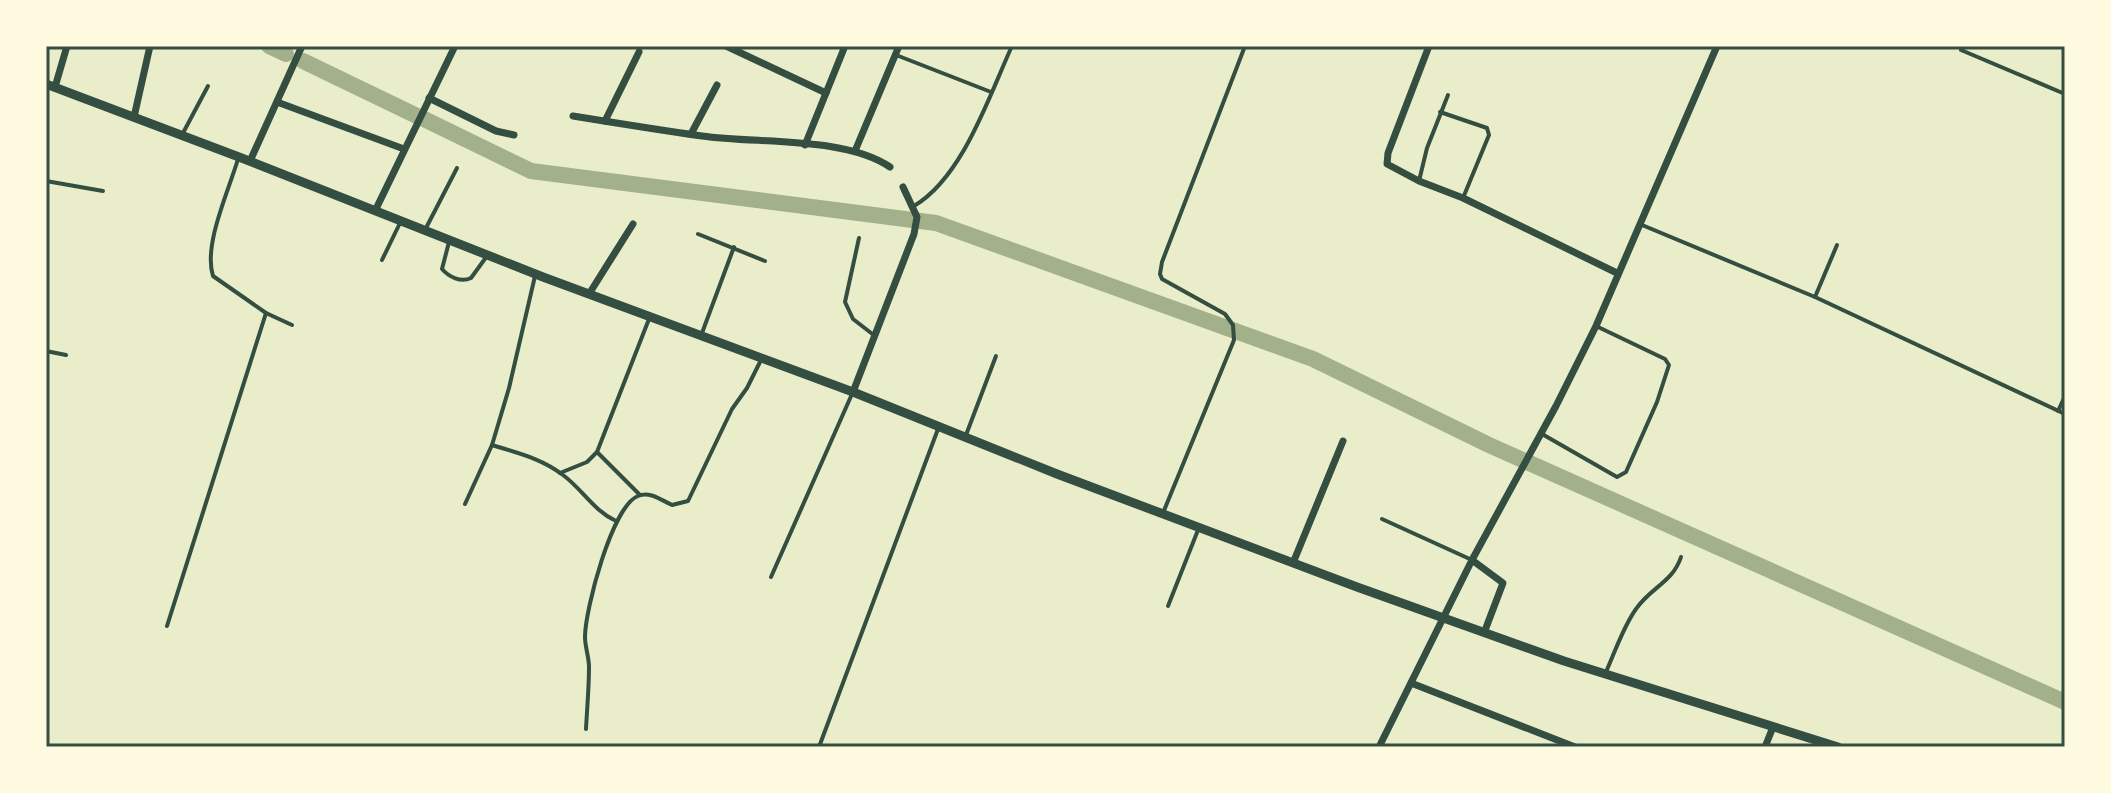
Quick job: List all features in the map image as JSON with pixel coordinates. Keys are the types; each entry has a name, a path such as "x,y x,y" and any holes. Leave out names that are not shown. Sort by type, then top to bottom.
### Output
{"street":[{"path":"67,46 50,85 1293,563 1605,675 1838,747"},
{"path":"134,117 150,46"},
{"path":"250,161 302,46"},
{"path":"375,211 455,46"},
{"path":"726,46 826,93"},
{"path":"805,145 845,46"},
{"path":"855,151 899,46"},
{"path":"1429,46 1386,160 1392,167 1419,181 1463,198 1617,273"},
{"path":"1379,747 1472,560 1530,456 1596,326 1717,46"},
{"path":"605,121 639,52"},
{"path":"691,134 717,85"},
{"path":"429,98 496,131 514,135"},
{"path":"277,102 404,149"},
{"path":"573,116 691,134 855,151 890,167"},
{"path":"853,392 914,234 917,217 903,187"},
{"path":"589,294 633,224"},
{"path":"1293,563 1343,441"},
{"path":"1472,560 1503,583 1484,633"},
{"path":"1411,683 1575,747"},
{"path":"1765,747 1773,727"}],"lane":[{"path":"914,206 941,185 971,135 1012,46"},
{"path":"1163,514 1234,340 1233,325 1225,314 1162,279 1162,262 1245,46"},
{"path":"1961,50 2065,94"},
{"path":"895,55 991,92"},
{"path":"182,135 208,86"},
{"path":"1419,181 1448,95"},
{"path":"1440,112 1487,128 1489,135 1463,198"},
{"path":"239,157 213,242 210,266 213,276 266,313 292,325"},
{"path":"425,230 457,168"},
{"path":"46,181 103,191"},
{"path":"382,260 401,221"},
{"path":"1639,224 1815,297 2065,414"},
{"path":"698,234 765,261"},
{"path":"859,238 845,302 853,319 875,336"},
{"path":"450,240 442,269 460,280 471,278 488,255"},
{"path":"1815,297 1837,245"},
{"path":"701,335 734,247"},
{"path":"465,504 492,445 536,274"},
{"path":"167,626 266,313"},
{"path":"560,473 587,462 597,452 650,317"},
{"path":"1541,434 1617,477 1626,472 1670,368 1665,359 1596,326"},
{"path":"46,351 66,355"},
{"path":"965,437 996,356"},
{"path":"586,729 589,664 585,640 587,613 616,521 630,500 640,495 651,495 672,505 688,501 732,409 762,358"},
{"path":"771,577 853,392"},
{"path":"2058,411 2065,396"},
{"path":"819,747 939,427"},
{"path":"492,445 534,457 560,473 595,507 616,521"},
{"path":"597,452 640,495"},
{"path":"1382,519 1472,560"},
{"path":"1168,606 1199,528"},
{"path":"1605,675 1633,612 1671,577 1681,557"}],"waterway":[{"path":"269,46 286,54"},
{"path":"303,61 417,116"},
{"path":"424,119 531,171 936,223 1313,359 1489,445 2065,702"}]}
